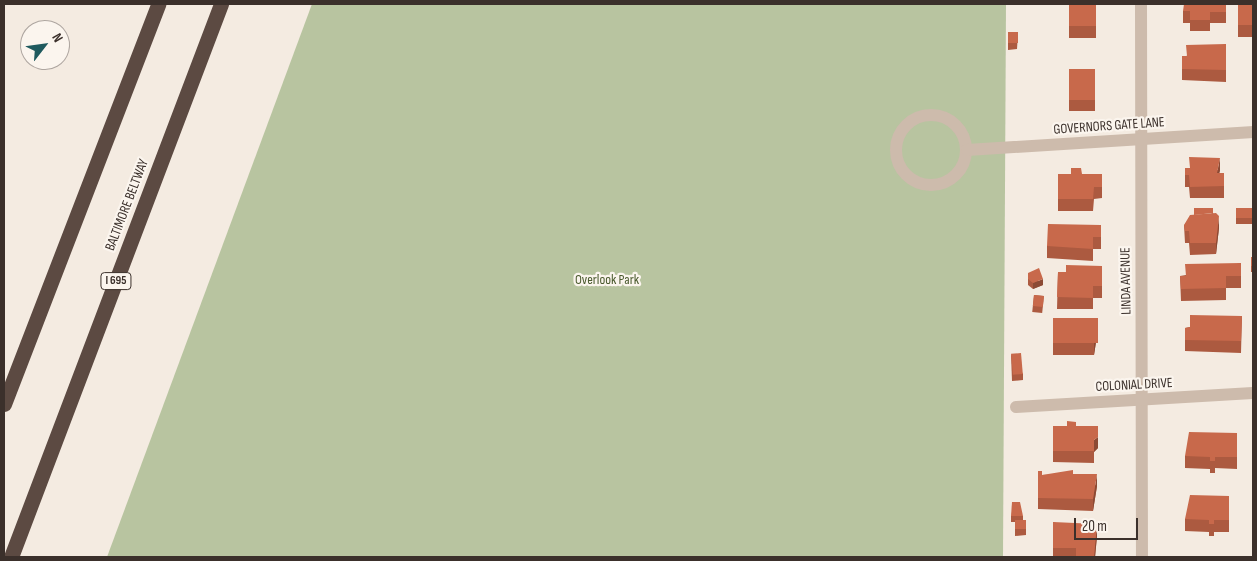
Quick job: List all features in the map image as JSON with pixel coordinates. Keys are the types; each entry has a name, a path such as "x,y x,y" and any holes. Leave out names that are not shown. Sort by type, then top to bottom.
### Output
{"highway":[{"path":"4,404 158,4"},
{"name":"BALTIMORE BELTWAY","path":"10,557 221,4"}],"street":[{"name":"LINDA AVENUE","path":"1141,4 1142,557"},
{"path":"926,116 940,116 954,124 963,135 967,150 963,165 955,176 941,184 926,185 910,178 900,166 896,150 900,134 911,122 926,116"},
{"name":"GOVERNORS GATE LANE","path":"967,150 1253,132"},
{"name":"COLONIAL DRIVE","path":"1016,406 1253,393"}],"green space":[{"name":"Overlook Park","path":"312,4 1006,4 1003,557 107,557"}],"building":[{"path":"1069,4 1096,4 1096,26 1069,26"},
{"path":"1184,4 1226,4 1226,12 1210,12 1210,20 1190,20 1190,11 1183,11"},
{"path":"1238,4 1253,4 1253,25 1238,25"},
{"path":"1008,32 1018,32 1018,43 1008,43"},
{"path":"1226,44 1226,70 1182,69 1182,56 1187,56 1186,45"},
{"path":"1069,69 1095,69 1095,100 1069,100"},
{"path":"1189,157 1220,158 1217,173 1224,173 1224,186 1190,187 1189,175 1185,175 1185,168 1190,168"},
{"path":"1071,168 1081,168 1082,174 1102,174 1102,187 1094,187 1093,199 1058,199 1058,174 1071,174"},
{"path":"1194,208 1213,208 1213,213 1194,215"},
{"path":"1236,208 1252,208 1252,218 1236,218"},
{"path":"1216,213 1219,216 1216,243 1190,243 1189,231 1185,231 1184,225 1190,215"},
{"path":"1048,224 1101,225 1101,237 1093,237 1093,249 1047,246"},
{"path":"1251,257 1253,257 1253,266 1251,266"},
{"path":"1241,263 1241,276 1226,276 1226,288 1181,289 1180,276 1186,276 1185,264"},
{"path":"1066,265 1102,266 1102,286 1093,286 1093,298 1057,297 1058,272 1066,272"},
{"path":"1039,268 1043,279 1033,283 1028,279 1028,273"},
{"path":"1034,295 1044,296 1043,307 1033,306"},
{"path":"1190,315 1242,316 1241,341 1185,340 1185,328 1190,327"},
{"path":"1053,318 1098,318 1098,343 1053,343"},
{"path":"1021,353 1023,374 1013,375 1011,354"},
{"path":"1067,421 1076,422 1076,426 1098,426 1098,437 1094,440 1094,451 1053,451 1053,426 1067,426"},
{"path":"1189,432 1237,433 1237,457 1215,457 1215,461 1210,461 1210,457 1185,456"},
{"path":"1073,470 1073,474 1097,474 1093,499 1038,498 1038,471 1042,471 1042,475"},
{"path":"1190,495 1229,496 1229,520 1214,520 1214,524 1209,524 1209,520 1185,519"},
{"path":"1012,502 1020,502 1023,516 1011,516"},
{"path":"1015,520 1026,520 1026,529 1015,529"},
{"path":"1053,522 1097,524 1094,557 1076,557 1076,548 1053,548"}]}
